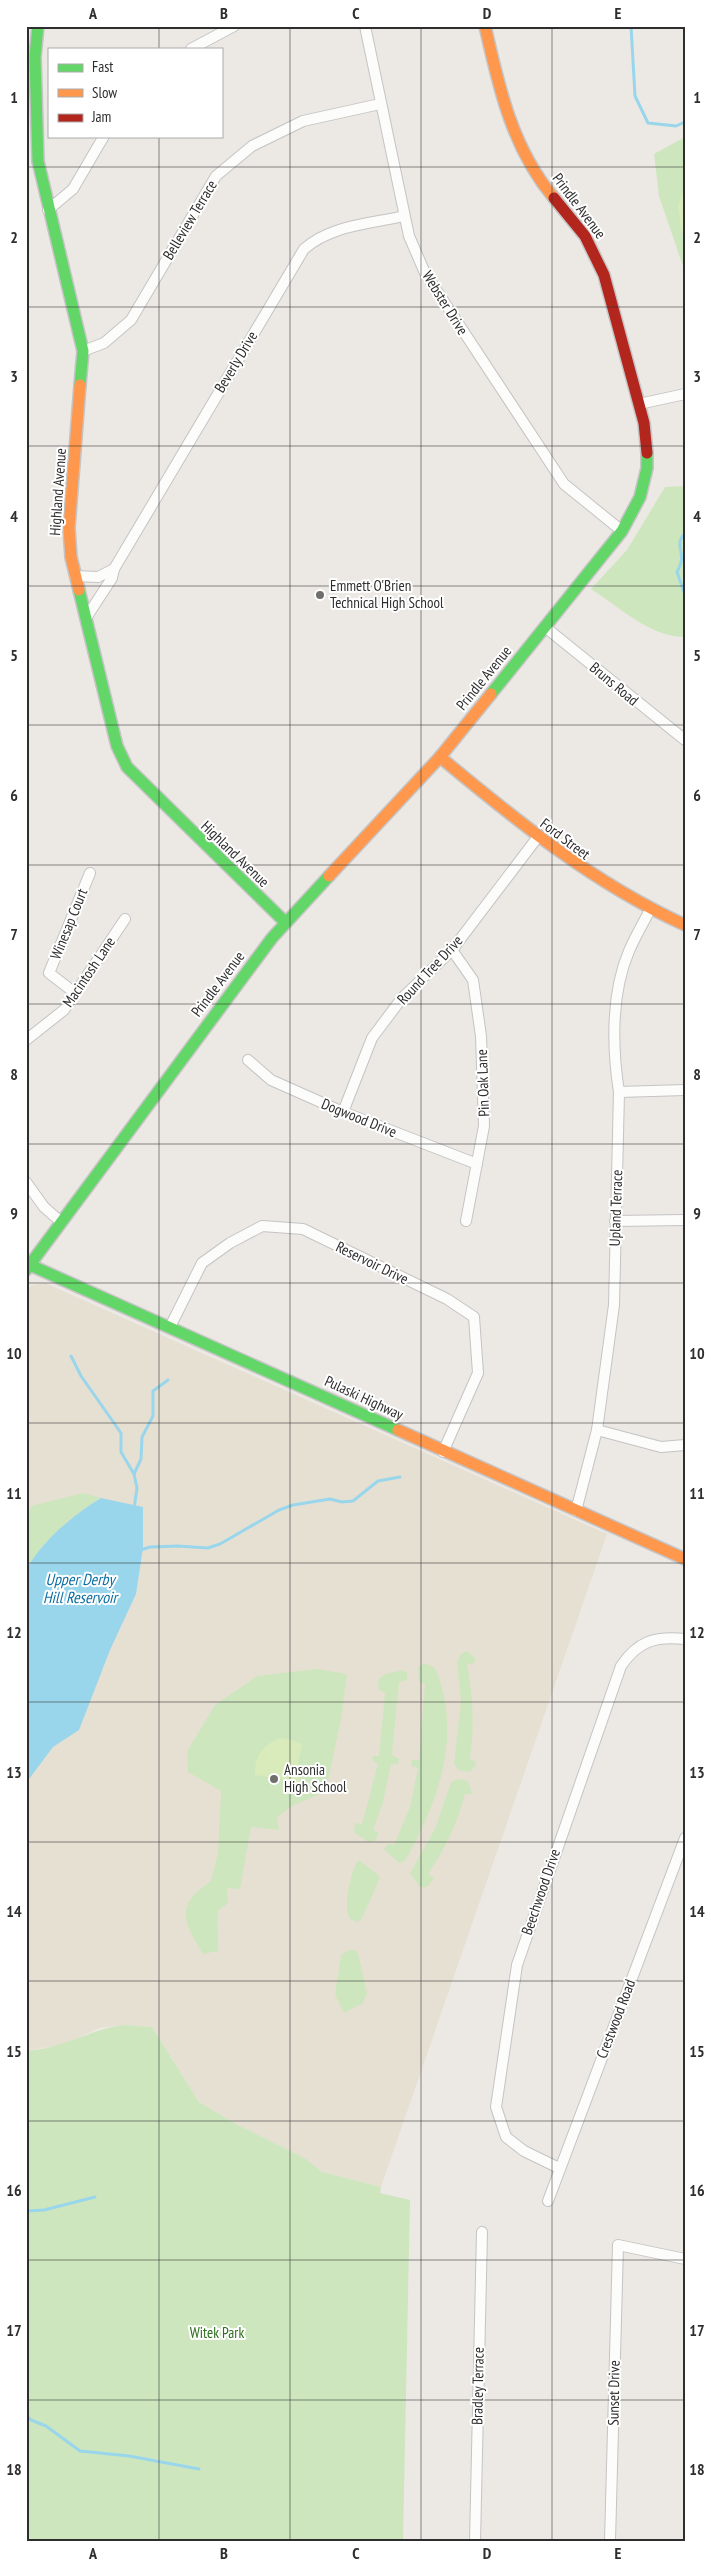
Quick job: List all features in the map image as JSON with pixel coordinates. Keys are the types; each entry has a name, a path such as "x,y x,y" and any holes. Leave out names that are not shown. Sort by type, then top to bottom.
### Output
{"main road":[{"name":"Highland Avenue","path":"38,26 35,57 38,161 48,210 83,351 69,528 70,557 117,746 127,767 195,836 285,922"},
{"name":"Prindle Avenue","path":"28,1267 285,922 440,757 622,531 640,498 647,468 646,437 602,267 586,237 532,169 520,149 502,102 485,26"},
{"name":"Ford Street","path":"440,757 537,838 588,875 650,910 685,925"},
{"name":"Pulaski Highway","path":"28,1267 171,1325 443,1452 685,1559"}],"street":[{"path":"193,48 234,26"},
{"name":"Webster Drive","path":"366,26 380,104 404,216 415,252 425,273 550,465 577,496 622,531"},
{"name":"Belleview Terrace","path":"83,351 104,343 131,320 216,176 244,152 252,146 303,121 380,104"},
{"path":"48,210 73,189 103,138"},
{"name":"Beverly Drive","path":"86,618 112,578 114,569 304,249 314,240 337,230 404,216"},
{"path":"639,404 685,394"},
{"path":"75,576 98,576 114,569"},
{"name":"Bruns Road","path":"545,627 685,740"},
{"name":"Round Tree Drive","path":"343,1112 372,1038 402,998 452,950 537,838"},
{"name":"Winesap Court","path":"75,993 49,973 90,873"},
{"name":"Upland Terrace","path":"576,1510 597,1430 614,1304 620,1092 614,1057 614,1024 628,952 650,910"},
{"name":"Macintosh Lane","path":"26,1040 64,1010 125,919"},
{"name":"Pin Oak Lane","path":"452,950 473,980 481,1036 484,1126 466,1221"},
{"name":"Dogwood Drive","path":"248,1060 271,1080 343,1112 477,1164"},
{"path":"620,1092 685,1090"},
{"path":"26,1182 44,1207 61,1222"},
{"path":"615,1221 685,1220"},
{"name":"Reservoir Drive","path":"171,1325 202,1263 230,1243 262,1226 303,1229 447,1299 474,1318 478,1373 443,1452"},
{"path":"597,1430 662,1447 685,1445"},
{"name":"Beechwood Drive","path":"559,2168 524,2151 506,2137 496,2107 517,1965 621,1666 636,1647 646,1642 685,1638"},
{"name":"Crestwood Road","path":"548,2201 685,1838"},
{"name":"Bradley Terrace","path":"475,2541 482,2232"},
{"name":"Sunset Drive","path":"610,2541 618,2245 684,2257"}],"shaded area":[{"name":"Ansonia High School","path":"45,1283 607,1534 381,2187 322,2172 306,2159 236,2124 199,2102 152,2027 122,2025 99,2028 65,2044 26,2051 26,1289 33,1285"}],"green space":[{"path":"685,137 685,272 659,196 654,154"},
{"path":"685,188 685,234 682,234 678,206"},
{"path":"685,486 685,637 672,636 647,627 591,589 627,550 665,487"},
{"path":"83,1493 101,1498 59,1530 41,1549 26,1570 26,1524 31,1506"},
{"path":"467,1651 476,1659 474,1663 467,1664 473,1711 470,1759 476,1762 475,1767 469,1772 459,1770 454,1764 461,1701 457,1663 461,1654"},
{"path":"422,1664 435,1668 443,1692 447,1717 447,1742 437,1790 428,1814 406,1859 399,1863 384,1849 388,1844 394,1845 410,1807 418,1768 411,1766 412,1760 419,1760 425,1684 419,1682 418,1668"},
{"path":"317,1669 347,1674 342,1714 328,1781 318,1795 294,1805 277,1817 279,1830 251,1827 240,1889 227,1888 228,1903 218,1911 218,1951 203,1954 190,1932 186,1914 187,1906 192,1898 211,1881 218,1852 221,1791 188,1772 187,1751 215,1705 257,1676"},
{"path":"403,1670 407,1674 407,1680 399,1682 392,1755 399,1759 398,1764 391,1764 383,1802 373,1830 379,1833 375,1841 368,1842 354,1832 355,1823 362,1824 378,1764 372,1760 373,1756 379,1756 385,1693 379,1690 378,1680 385,1674"},
{"path":"280,1738 302,1744 296,1773 302,1783 298,1788 291,1786 287,1780 255,1775 256,1762 261,1752 268,1744"},
{"path":"459,1779 468,1781 472,1794 465,1794 450,1836 428,1874 434,1878 427,1887 420,1887 410,1873 435,1829 451,1782"},
{"path":"358,1860 380,1878 362,1918 358,1922 350,1919 347,1898 350,1881"},
{"path":"350,1950 355,1950 358,1953 367,1993 363,2003 344,2013 335,1995 341,1955"},
{"name":"Witek Park","path":"122,2025 152,2027 199,2102 236,2124 306,2159 322,2172 381,2187 380,2193 410,2200 403,2541 26,2541 26,2051 51,2047 110,2027"}],"water":[{"name":"Upper Derby Hill Reservoir","path":"101,1498 143,1507 143,1548 136,1594 110,1650 79,1730 53,1747 26,1783 26,1570 41,1549 59,1530"}],"waterway":[{"path":"631,26 635,96 648,123 676,126 685,122"},
{"path":"685,533 680,542 681,559 677,572 685,595"},
{"path":"71,1356 81,1376 121,1433 121,1452 134,1474"},
{"path":"134,1509 137,1488 134,1474 141,1459 142,1437 153,1416 153,1391 168,1380"},
{"path":"141,1550 150,1547 178,1546 208,1548 220,1544 279,1510 293,1505 330,1499 342,1502 353,1501 378,1481 400,1477"},
{"path":"26,2211 44,2210 95,2197"},
{"path":"26,2415 31,2420 46,2426 80,2451 129,2456 199,2469"}],"traffic: fast":[{"path":"38,26 35,57 38,161 83,351 80,385"},
{"path":"491,694 622,531 640,497 647,468 647,453"},
{"path":"79,590 117,746 127,767 285,922"},
{"path":"26,1270 272,938 329,876"},
{"path":"30,1265 398,1430"}],"traffic: slow":[{"path":"485,26 502,94 517,138 527,159 554,198"},
{"path":"79,590 71,557 69,528 80,385"},
{"path":"329,876 440,757 491,694"},
{"path":"440,757 527,827 587,870 651,908 685,925"},
{"path":"398,1430 685,1559"}],"traffic: jam":[{"path":"554,198 585,236 604,275 644,423 647,453"}],"place":[{"name":"Emmett O'Brien Technical High School","path":"320,595"},
{"name":"Ansonia High School","path":"274,1779"}]}
